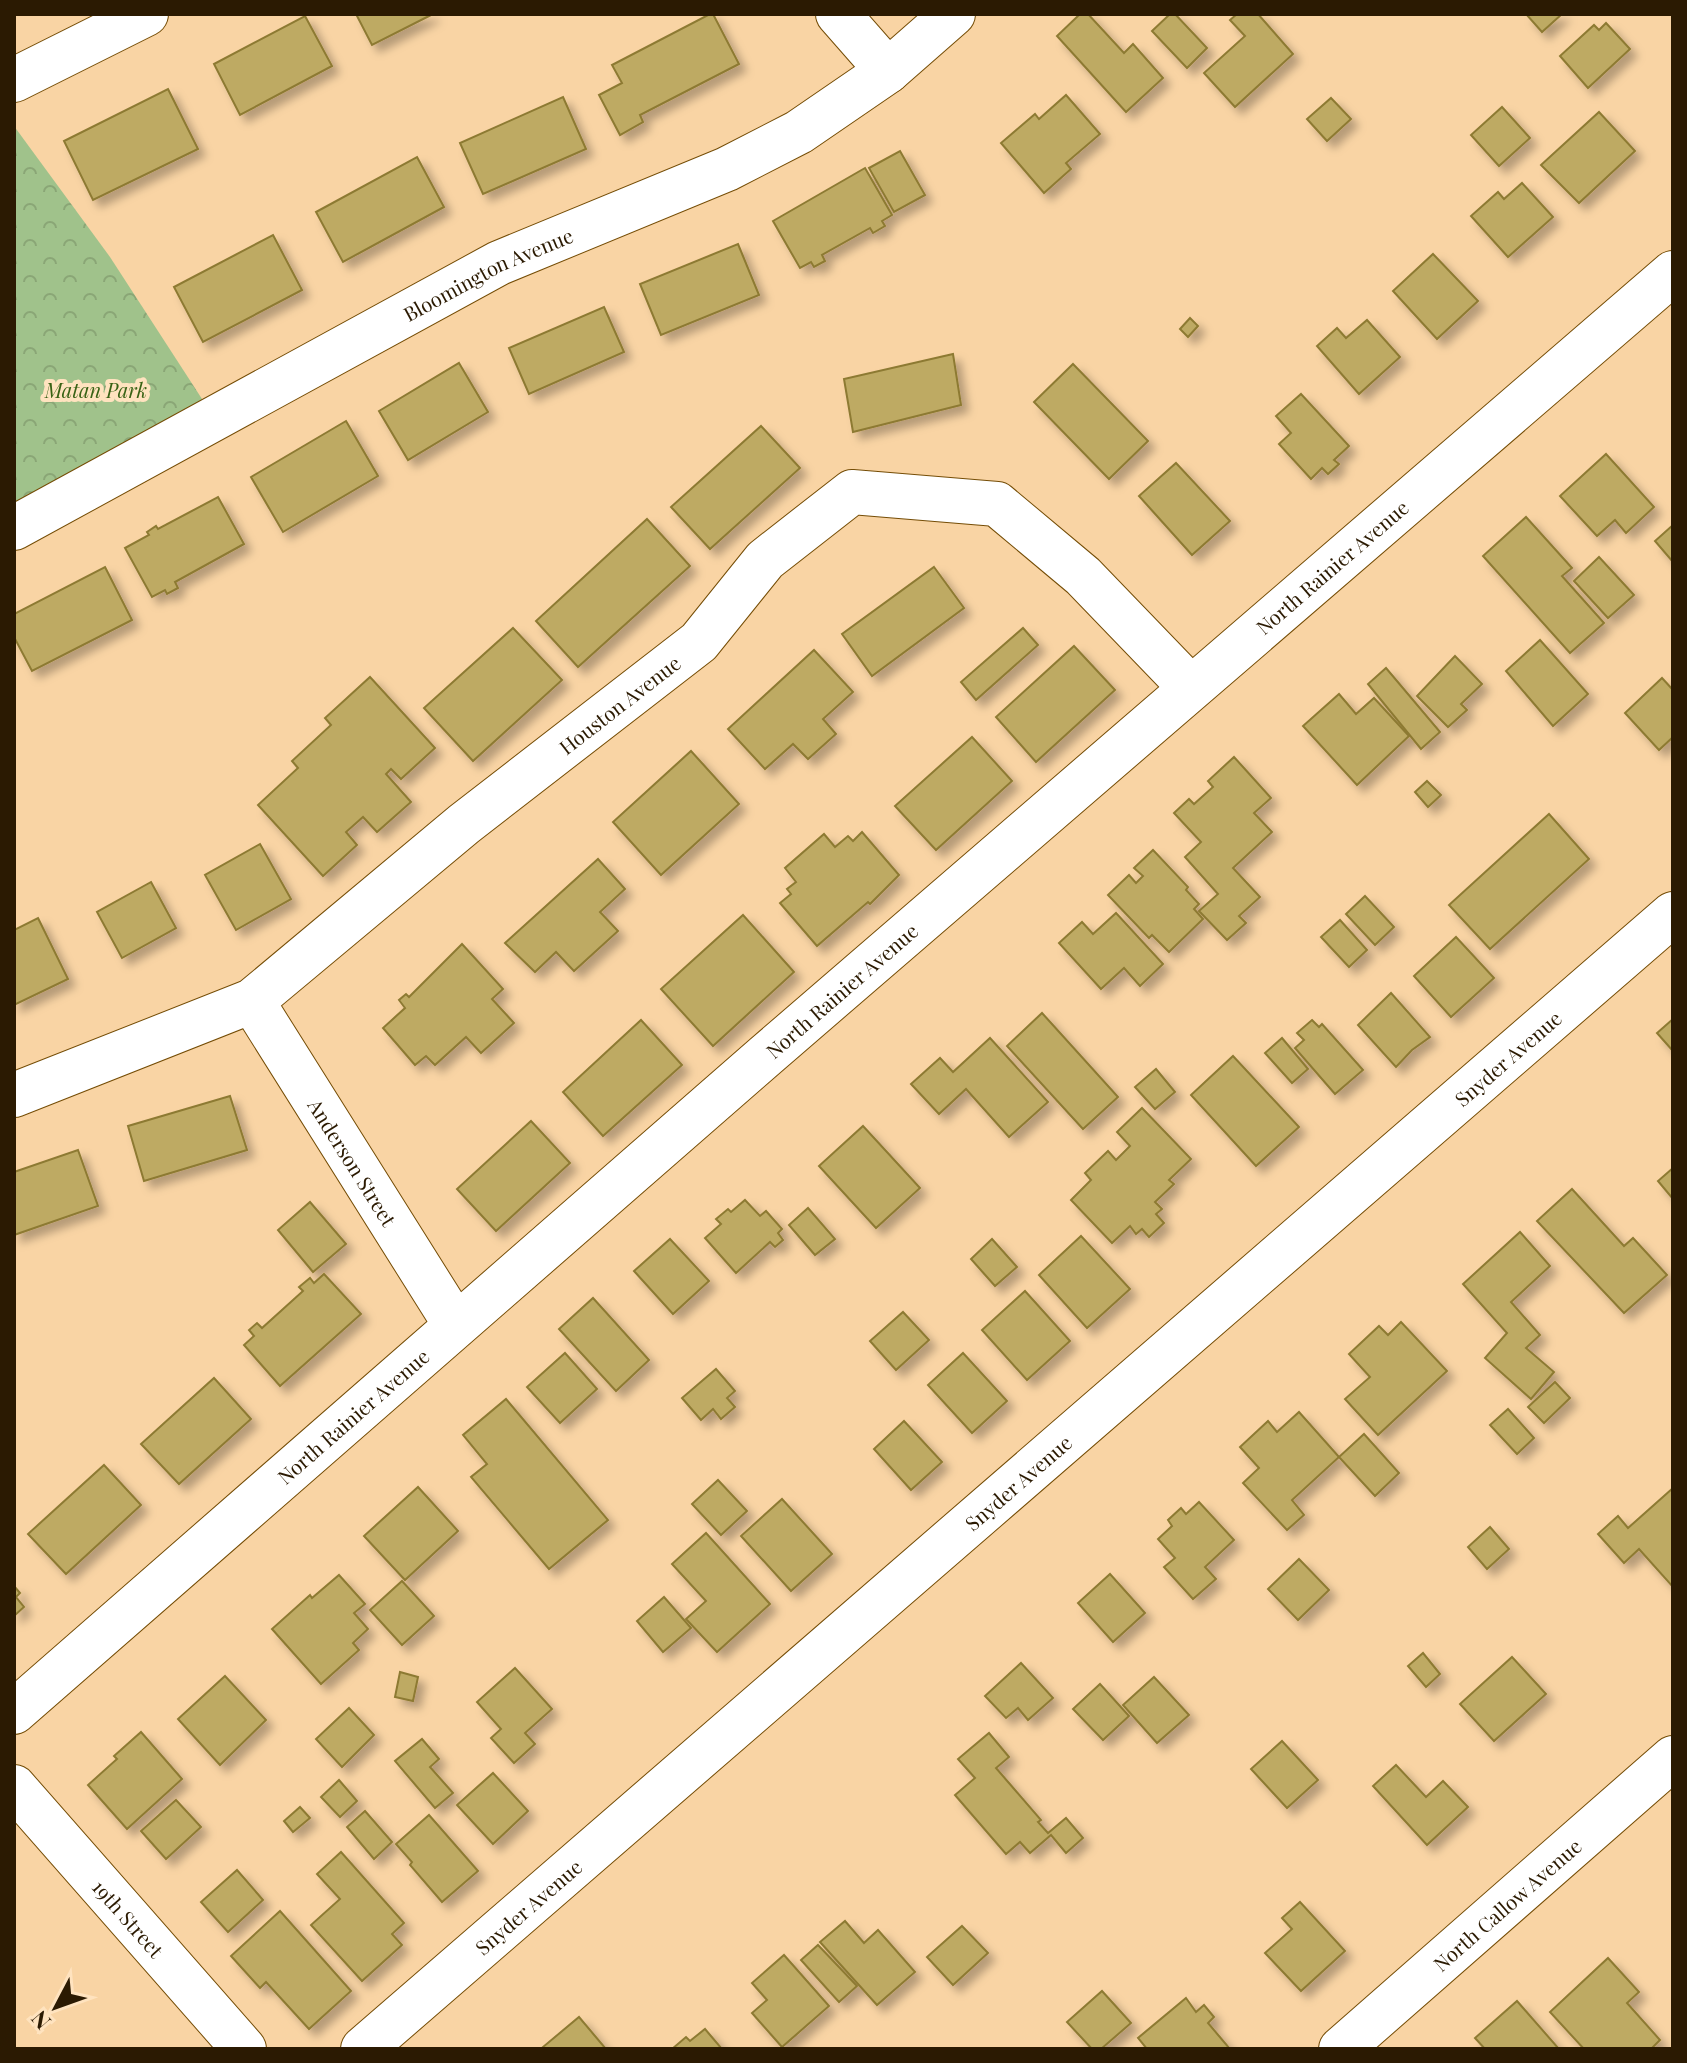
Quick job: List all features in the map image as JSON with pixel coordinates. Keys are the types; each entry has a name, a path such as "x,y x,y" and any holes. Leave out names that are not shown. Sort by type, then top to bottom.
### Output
{"street":[{"path":"14,80 146,14"},
{"path":"838,14 888,71"},
{"name":"Bloomington Avenue","path":"14,528 499,263 727,169 786,139 888,71 953,14"},
{"name":"North Rainier Avenue","path":"14,1712 455,1324 1673,273"},
{"name":"Houston Avenue","path":"14,1095 252,1001 464,824 699,642 765,560 852,492 997,504 1083,576 1190,687"},
{"name":"Snyder Avenue","path":"363,2049 1673,914"},
{"name":"Anderson Street","path":"252,1001 455,1324"},
{"name":"North Callow Avenue","path":"1341,2049 1673,1758"},
{"name":"19th Street","path":"14,1787 244,2049"}],"green space":[{"name":"Matan Park","path":"14,126 110,257 215,419 14,528"}],"building":[{"path":"356,14 433,14 372,45"},
{"path":"713,14 739,64 640,115 643,122 620,135 599,95 622,83 612,65"},
{"path":"1080,14 1088,14 1124,53 1133,44 1163,78 1126,112 1057,36"},
{"path":"1170,14 1175,14 1207,48 1187,68 1152,31"},
{"path":"1237,14 1258,14 1293,54 1235,107 1204,73 1245,36 1230,20"},
{"path":"1526,14 1562,14 1542,32"},
{"path":"305,16 332,66 240,115 214,64"},
{"path":"1606,23 1630,49 1588,88 1560,56 1594,25 1599,30"},
{"path":"168,89 198,149 93,200 64,141"},
{"path":"1066,95 1100,134 1066,163 1071,169 1044,193 1001,143 1035,114 1039,119"},
{"path":"563,97 586,149 483,194 460,143"},
{"path":"1331,98 1351,119 1327,141 1307,119"},
{"path":"1502,107 1530,138 1499,166 1471,135"},
{"path":"1599,112 1635,151 1579,203 1541,165"},
{"path":"900,151 925,195 894,212 869,168"},
{"path":"417,157 444,207 343,262 316,212"},
{"path":"865,168 892,215 882,221 885,226 873,233 870,228 822,255 825,261 814,267 811,262 800,268 773,221"},
{"path":"1522,183 1553,217 1508,257 1471,216 1498,192 1504,199"},
{"path":"273,235 302,290 203,342 174,287"},
{"path":"738,244 759,295 661,335 640,284"},
{"path":"1433,254 1478,301 1437,339 1393,291"},
{"path":"604,307 624,352 529,394 509,348"},
{"path":"1190,318 1198,326 1188,337 1180,329"},
{"path":"1367,320 1400,357 1359,394 1317,346 1337,328 1346,338"},
{"path":"953,354 961,405 853,432 844,379"},
{"path":"459,363 488,412 408,460 379,411"},
{"path":"1073,364 1148,441 1109,479 1034,402"},
{"path":"1301,394 1349,446 1334,460 1339,464 1328,474 1322,468 1311,479 1279,444 1291,433 1276,416"},
{"path":"346,421 378,476 283,532 251,477"},
{"path":"761,426 800,468 710,549 671,507"},
{"path":"1606,454 1654,507 1626,533 1615,520 1597,536 1560,496"},
{"path":"1176,463 1230,521 1192,555 1139,496"},
{"path":"218,497 244,544 175,582 178,588 152,597 125,548 149,535 147,532 156,526 158,529"},
{"path":"1526,517 1572,568 1562,576 1604,623 1570,653 1483,556"},
{"path":"647,519 690,566 578,667 536,621"},
{"path":"1673,525 1673,562 1655,541"},
{"path":"1599,557 1634,595 1608,618 1574,581"},
{"path":"105,567 132,620 32,671 14,637 14,614"},
{"path":"934,567 964,608 872,676 842,634"},
{"path":"513,628 562,680 473,761 424,708"},
{"path":"1023,628 1038,645 976,700 961,682"},
{"path":"1540,640 1588,694 1553,726 1506,671"},
{"path":"1074,646 1115,690 1036,762 996,717"},
{"path":"814,650 853,692 823,719 836,734 808,759 793,744 765,769 728,729"},
{"path":"1455,656 1482,684 1461,704 1467,710 1448,727 1417,696"},
{"path":"1386,668 1440,732 1421,749 1368,684"},
{"path":"370,677 435,748 401,779 391,769 386,774 411,802 377,832 363,817 346,832 357,845 323,876 258,805 298,768 292,761 331,725 325,718"},
{"path":"1662,678 1673,690 1673,737 1659,750 1625,713"},
{"path":"1339,694 1356,714 1374,698 1409,736 1357,785 1303,726"},
{"path":"972,737 1012,781 936,850 895,806"},
{"path":"691,751 739,804 661,875 613,822"},
{"path":"1234,757 1271,798 1254,813 1272,832 1233,868 1260,897 1239,916 1246,923 1227,940 1199,911 1218,894 1185,857 1201,842 1174,813 1189,799 1194,804 1213,787 1208,781"},
{"path":"1427,781 1441,795 1428,807 1415,792"},
{"path":"1549,814 1589,859 1490,949 1449,905"},
{"path":"862,832 899,875 870,904 868,902 817,946 780,903 791,894 787,889 796,882 785,868 824,834 835,847 848,836 853,841"},
{"path":"260,844 291,899 236,930 205,875"},
{"path":"1153,850 1188,887 1186,890 1199,904 1194,909 1203,919 1169,952 1152,935 1149,938 1108,895 1129,875 1136,883 1143,876 1134,868"},
{"path":"598,859 625,889 600,912 618,931 574,971 556,952 535,972 505,943"},
{"path":"151,882 176,928 122,958 97,912"},
{"path":"1365,896 1394,927 1375,945 1346,914"},
{"path":"1116,913 1163,964 1140,986 1124,968 1101,989 1059,943 1082,922 1093,934"},
{"path":"743,915 794,972 713,1046 661,989"},
{"path":"38,918 68,979 14,1005 14,930"},
{"path":"1340,920 1367,950 1349,967 1321,937"},
{"path":"1456,937 1494,978 1451,1017 1414,976"},
{"path":"462,944 503,989 492,999 514,1023 481,1053 466,1037 435,1065 426,1056 415,1065 383,1028 405,1008 399,1000 406,994 409,997"},
{"path":"1391,993 1430,1037 1396,1067 1358,1025"},
{"path":"1042,1013 1118,1097 1083,1129 1007,1046"},
{"path":"1673,1019 1673,1051 1657,1033"},
{"path":"641,1020 682,1065 603,1136 563,1092"},
{"path":"1312,1020 1319,1027 1322,1024 1363,1070 1335,1094 1295,1048 1304,1040 1297,1033"},
{"path":"990,1038 1048,1102 1009,1137 966,1089 939,1114 911,1084 940,1058 953,1072"},
{"path":"1282,1038 1308,1069 1292,1083 1265,1053"},
{"path":"1233,1056 1299,1127 1256,1166 1191,1095"},
{"path":"1156,1069 1175,1092 1155,1109 1135,1087"},
{"path":"230,1096 247,1150 144,1181 128,1126"},
{"path":"1142,1108 1191,1159 1169,1180 1174,1184 1155,1202 1162,1209 1156,1214 1164,1223 1149,1237 1142,1229 1136,1234 1130,1226 1112,1243 1071,1200 1091,1180 1085,1173 1108,1151 1116,1160 1130,1146 1117,1132"},
{"path":"531,1121 570,1163 496,1231 457,1189"},
{"path":"863,1126 920,1188 876,1228 819,1166"},
{"path":"78,1150 98,1206 14,1235 14,1172"},
{"path":"1673,1168 1673,1199 1658,1181"},
{"path":"1572,1189 1624,1246 1633,1238 1667,1275 1624,1313 1537,1221"},
{"path":"745,1200 760,1216 766,1211 782,1229 778,1233 783,1240 775,1247 770,1242 736,1273 705,1238 721,1224 716,1219"},
{"path":"310,1202 346,1244 313,1272 278,1230"},
{"path":"808,1208 835,1239 815,1255 789,1225"},
{"path":"1520,1232 1550,1266 1511,1302 1540,1335 1526,1348 1554,1372 1531,1399 1485,1358 1507,1333 1463,1284"},
{"path":"1081,1236 1130,1289 1087,1328 1039,1275"},
{"path":"670,1239 709,1281 673,1314 634,1271"},
{"path":"992,1239 1017,1267 995,1286 971,1259"},
{"path":"324,1274 361,1314 280,1386 244,1345 254,1336 249,1330 257,1323 262,1328 303,1291 299,1287 310,1278 314,1283"},
{"path":"1025,1291 1070,1341 1027,1380 982,1330"},
{"path":"593,1298 649,1360 616,1391 559,1329"},
{"path":"903,1312 929,1340 896,1370 870,1341"},
{"path":"1401,1322 1447,1371 1378,1435 1345,1399 1370,1377 1349,1354 1379,1326 1388,1335"},
{"path":"565,1353 597,1389 560,1423 527,1387"},
{"path":"963,1353 1007,1401 972,1433 928,1385"},
{"path":"716,1369 735,1391 727,1398 735,1407 721,1419 713,1409 701,1420 682,1398"},
{"path":"214,1378 251,1419 179,1484 141,1444"},
{"path":"1555,1382 1570,1398 1544,1423 1528,1407"},
{"path":"506,1399 608,1520 549,1569 471,1477 487,1464 463,1435"},
{"path":"1508,1409 1534,1438 1517,1454 1490,1425"},
{"path":"1299,1412 1339,1457 1292,1500 1304,1515 1287,1530 1243,1483 1259,1468 1240,1447 1268,1421 1277,1432"},
{"path":"904,1421 942,1462 911,1490 874,1449"},
{"path":"1364,1434 1399,1473 1375,1496 1339,1457"},
{"path":"104,1465 141,1505 66,1574 28,1534"},
{"path":"718,1480 747,1511 721,1535 692,1504"},
{"path":"418,1487 458,1531 405,1580 364,1536"},
{"path":"1673,1488 1673,1587 1639,1549 1624,1563 1598,1534 1618,1516 1628,1528"},
{"path":"782,1499 832,1554 791,1591 741,1536"},
{"path":"1199,1502 1234,1540 1205,1567 1216,1579 1193,1599 1164,1567 1175,1558 1158,1539 1172,1526 1168,1520 1181,1508 1186,1514"},
{"path":"1490,1527 1509,1549 1487,1569 1468,1547"},
{"path":"706,1533 770,1604 717,1652 686,1619 706,1601 672,1564"},
{"path":"1299,1559 1329,1590 1298,1620 1268,1589"},
{"path":"1110,1574 1145,1613 1113,1642 1078,1603"},
{"path":"339,1575 365,1604 354,1613 368,1629 353,1643 359,1650 321,1684 272,1629 310,1595 312,1598"},
{"path":"402,1581 434,1616 402,1645 370,1610"},
{"path":"14,1586 20,1593 16,1597 24,1607 14,1616"},
{"path":"664,1597 691,1628 663,1652 637,1621"},
{"path":"1423,1653 1440,1674 1426,1687 1408,1666"},
{"path":"1512,1657 1546,1694 1494,1741 1460,1704"},
{"path":"1021,1663 1053,1698 1028,1720 1018,1708 1006,1718 985,1696"},
{"path":"515,1668 552,1709 525,1733 535,1744 514,1763 491,1738 501,1729 477,1702"},
{"path":"400,1672 418,1677 413,1701 395,1697"},
{"path":"225,1676 266,1720 220,1765 178,1719"},
{"path":"1154,1677 1189,1715 1157,1743 1123,1705"},
{"path":"1100,1684 1129,1716 1103,1740 1073,1709"},
{"path":"349,1708 374,1735 342,1767 316,1739"},
{"path":"141,1732 182,1779 127,1829 88,1785"},
{"path":"989,1733 1009,1757 996,1768 1041,1820 1038,1822 1048,1833 1066,1818 1083,1838 1066,1853 1051,1835 1030,1853 1020,1842 1006,1854 955,1795 975,1778 958,1759"},
{"path":"422,1739 439,1759 430,1767 453,1793 435,1808 395,1761"},
{"path":"1282,1741 1318,1780 1287,1808 1251,1769"},
{"path":"1396,1765 1426,1797 1443,1781 1468,1807 1427,1845 1373,1786"},
{"path":"493,1773 528,1811 493,1844 457,1805"},
{"path":"339,1780 357,1801 340,1817 321,1797"},
{"path":"176,1800 201,1827 166,1859 141,1831"},
{"path":"300,1807 310,1818 293,1832 284,1821"},
{"path":"365,1811 392,1842 374,1859 347,1827"},
{"path":"429,1815 478,1871 442,1902 396,1844"},
{"path":"341,1852 404,1923 392,1934 402,1945 362,1981 311,1925 340,1899 317,1874"},
{"path":"237,1870 263,1900 228,1932 201,1902"},
{"path":"1300,1902 1345,1951 1301,1991 1265,1953 1292,1929 1282,1918"},
{"path":"280,1911 351,1991 309,2029 266,1982 260,1988 231,1956"},
{"path":"845,1921 864,1943 878,1930 915,1972 877,2005 820,1942"},
{"path":"962,1926 988,1953 953,1985 927,1957"},
{"path":"818,1945 857,1986 839,2002 801,1960"},
{"path":"784,1955 829,2006 782,2047 752,2013 767,2000 752,1983"},
{"path":"1608,1958 1639,1992 1627,2003 1660,2040 1651,2049 1584,2049 1550,2012"},
{"path":"1102,1991 1131,2023 1101,2049 1092,2049 1067,2022"},
{"path":"1186,1998 1196,2012 1204,2005 1214,2017 1208,2023 1230,2049 1147,2049 1138,2038"},
{"path":"1517,2001 1559,2049 1485,2049 1475,2038"},
{"path":"579,2017 606,2049 543,2047"},
{"path":"705,2029 722,2049 672,2049 686,2037 690,2041"}]}
